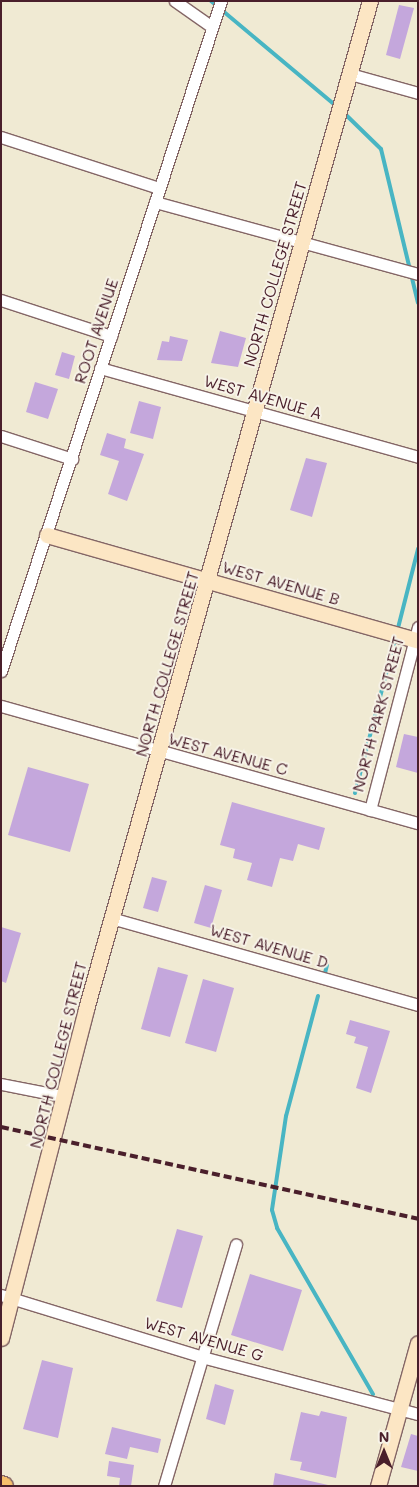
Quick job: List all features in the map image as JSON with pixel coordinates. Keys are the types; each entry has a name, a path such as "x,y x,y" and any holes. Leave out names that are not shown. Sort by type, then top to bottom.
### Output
{"street":[{"path":"175,1 214,22"},
{"name":"ROOT AVENUE","path":"1,671 5,644 47,535 221,1"},
{"name":"NORTH COLLEGE STREET","path":"1,1338 6,1297 111,918 161,752 254,411 370,1"},
{"path":"348,80 418,93"},
{"path":"1,137 159,188"},
{"path":"156,202 418,274"},
{"path":"1,300 111,336"},
{"name":"WEST AVENUE A","path":"100,368 418,457"},
{"path":"1,436 72,459"},
{"name":"WEST AVENUE B","path":"47,535 385,632 414,637"},
{"name":"NORTH PARK STREET","path":"370,810 414,637"},
{"name":"WEST AVENUE C","path":"1,706 418,823"},
{"name":"WEST AVENUE D","path":"111,918 418,1005"},
{"path":"1,1084 62,1096"},
{"path":"164,1486 236,1244"},
{"name":"WEST AVENUE G","path":"6,1297 202,1356 418,1414"},
{"path":"378,1486 418,1343"}],"building":[{"path":"399,5 414,8 400,59 386,55"},
{"path":"220,331 246,338 238,367 211,363"},
{"path":"170,336 188,340 182,361 157,360 162,341 169,342"},
{"path":"62,352 75,356 69,379 55,375"},
{"path":"35,382 58,389 48,419 26,412"},
{"path":"139,401 161,407 153,439 130,433"},
{"path":"107,433 126,439 124,448 144,454 127,501 108,494 119,461 100,455"},
{"path":"306,458 327,463 312,517 290,510"},
{"path":"404,734 418,737 418,773 396,767"},
{"path":"28,767 89,784 70,852 8,835"},
{"path":"232,802 325,828 319,850 298,844 293,861 280,858 272,887 247,880 252,863 233,858 235,849 220,845"},
{"path":"152,877 167,881 158,912 143,908"},
{"path":"205,885 222,890 211,928 194,923"},
{"path":"1,927 21,933 6,983 1,981"},
{"path":"158,967 188,975 170,1037 141,1029"},
{"path":"203,979 234,988 216,1052 185,1043"},
{"path":"350,1020 390,1031 371,1093 356,1088 368,1047 354,1043 356,1037 346,1034"},
{"path":"177,1229 203,1236 182,1308 156,1301"},
{"path":"250,1274 302,1290 283,1351 231,1335"},
{"path":"42,1360 73,1368 58,1438 23,1429"},
{"path":"215,1384 234,1390 225,1425 206,1419"},
{"path":"321,1411 347,1417 336,1478 300,1470 302,1462 290,1460 301,1412 319,1416"},
{"path":"112,1427 161,1439 158,1453 130,1447 127,1459 105,1454"},
{"path":"411,1434 418,1436 418,1471 401,1467"},
{"path":"109,1461 134,1465 131,1486 119,1486 120,1478 107,1476"},
{"path":"275,1473 328,1485 328,1486 273,1486"}],"waterway":[{"path":"211,1 336,106"},
{"path":"343,112 381,149 418,303"},
{"path":"397,632 418,549"},
{"path":"355,793 395,639"},
{"path":"325,973 327,965"},
{"path":"318,996 286,1116 272,1210 277,1228 373,1394"}],"railway":[{"path":"1,1127 418,1219"}]}
